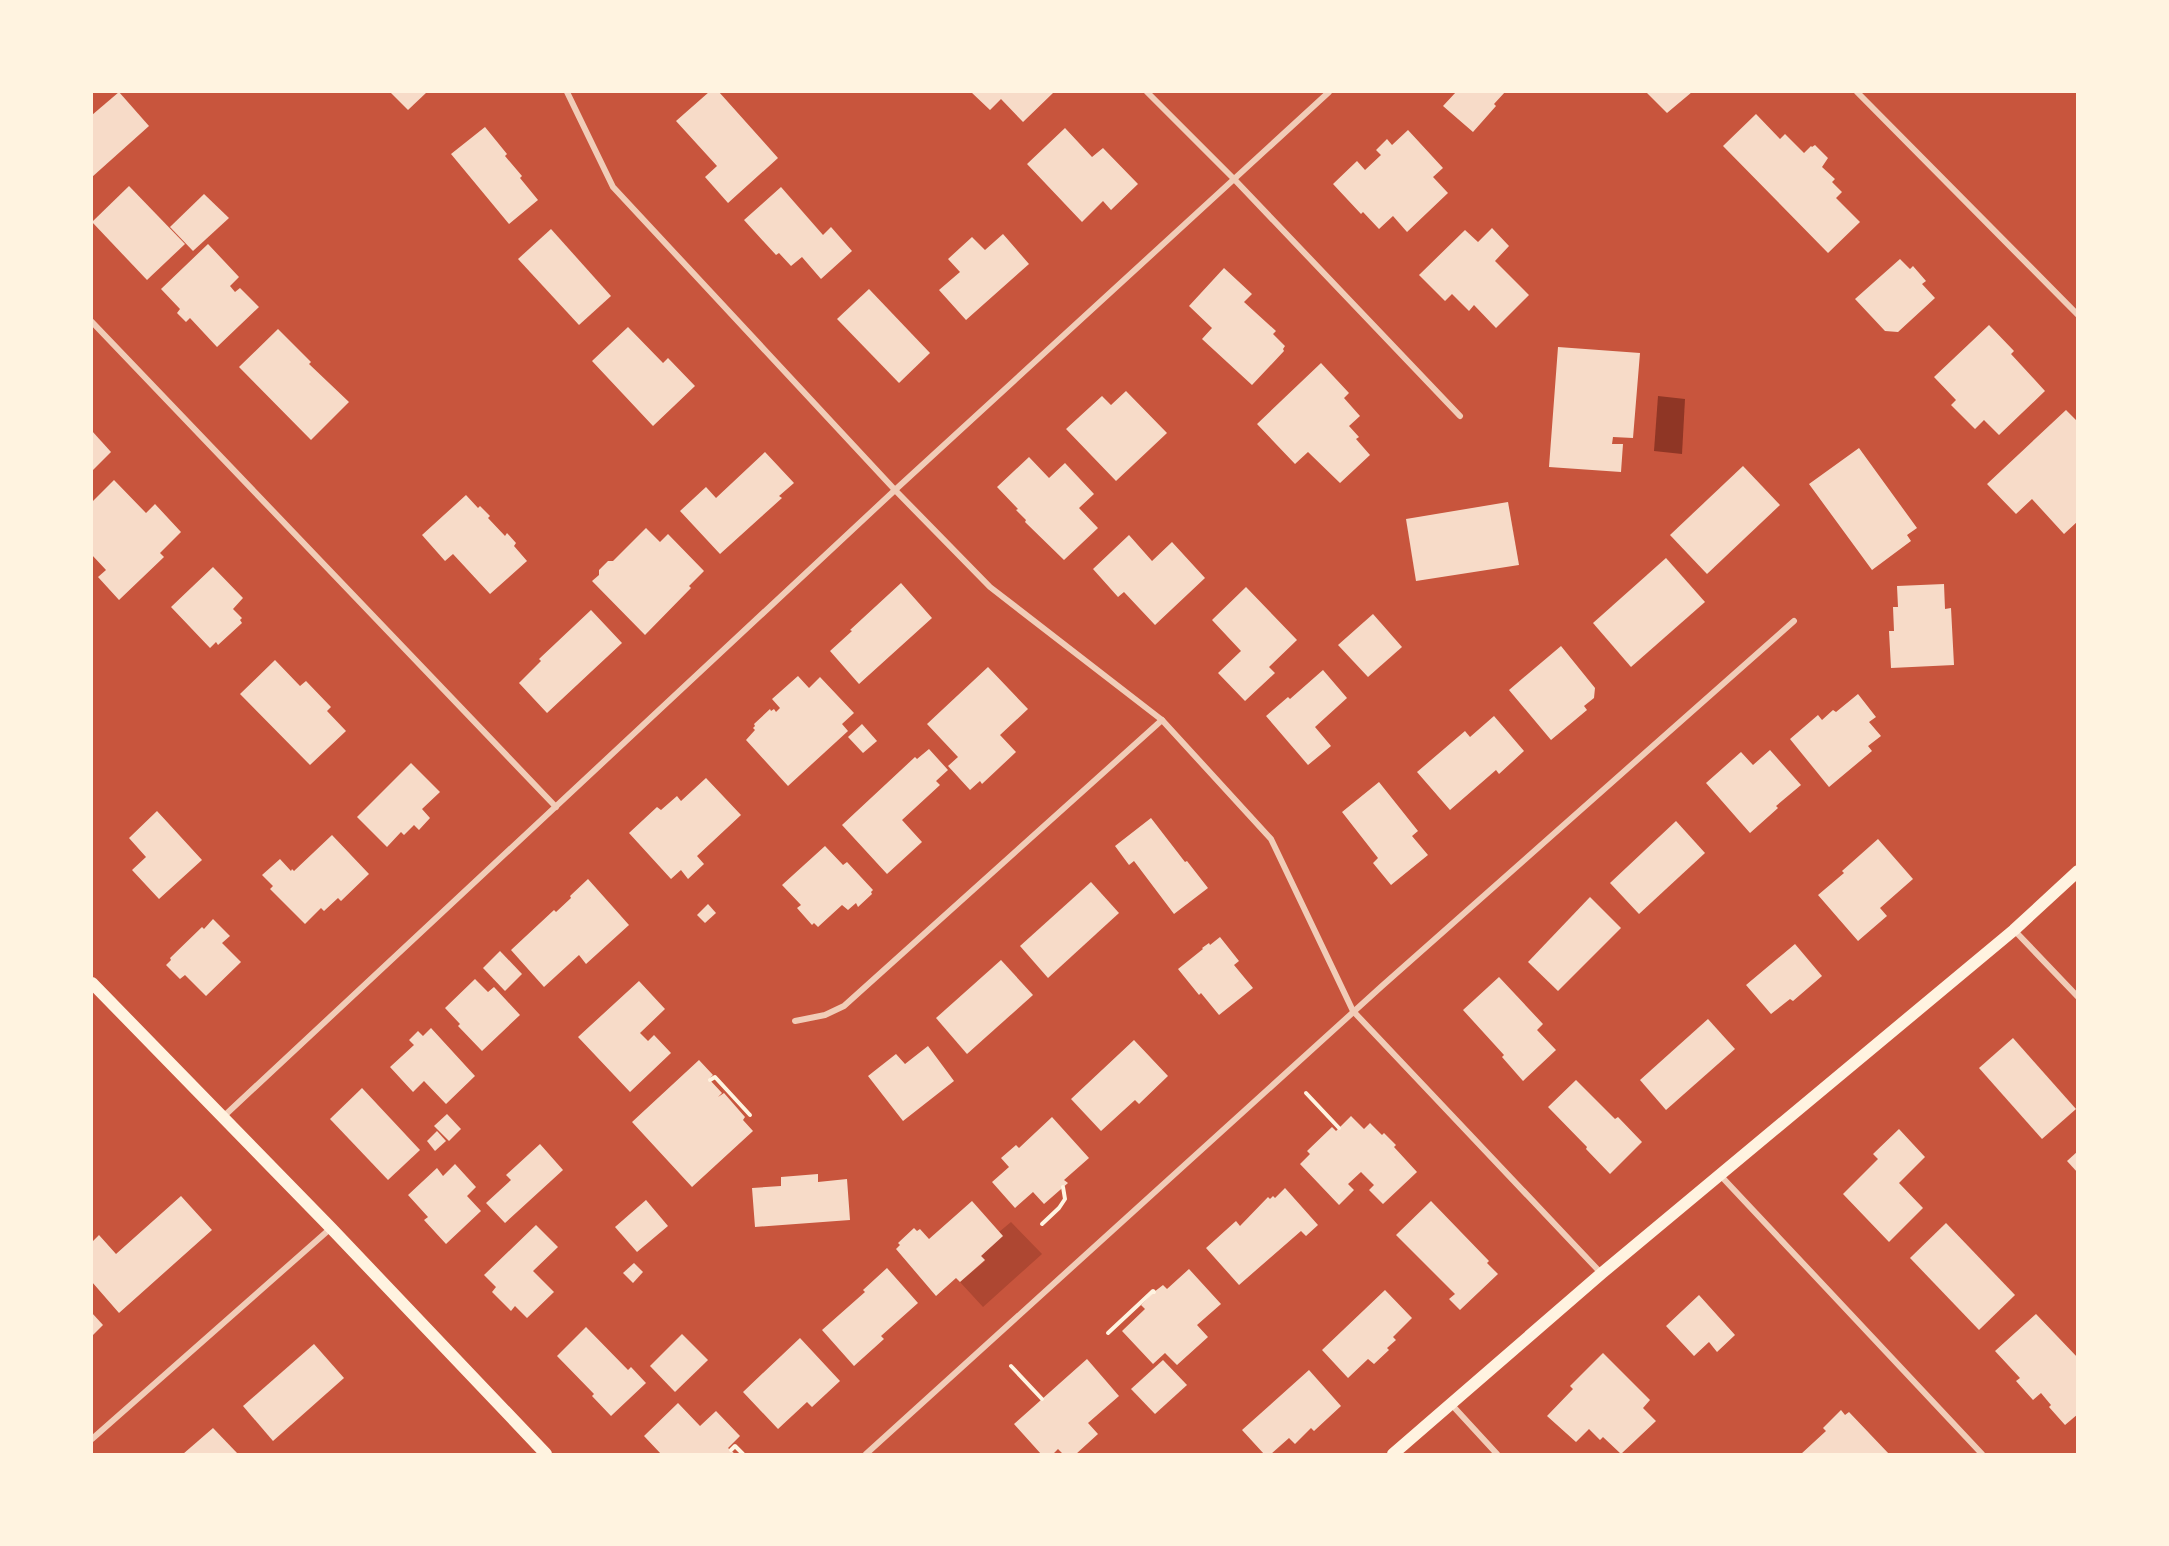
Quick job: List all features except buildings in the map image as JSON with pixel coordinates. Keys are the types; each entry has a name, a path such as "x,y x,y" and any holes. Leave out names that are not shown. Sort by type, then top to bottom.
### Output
{"main road":[{"path":"1393,1455 1602,1273 2014,930 2078,871"},
{"path":"92,983 331,1228 546,1455"}],"street":[{"path":"567,92 613,187 896,490 990,587 1162,720 1271,839 1353,1011 1602,1273"},
{"path":"1147,92 1234,179 1460,416"},
{"path":"223,1117 896,490 1329,92"},
{"path":"1857,92 2078,315"},
{"path":"92,322 556,807"},
{"path":"866,1455 1353,1011 1794,621"},
{"path":"795,1022 825,1015 844,1006 1162,720"},
{"path":"2014,930 2078,998"},
{"path":"1720,1175 1982,1455"},
{"path":"92,1439 331,1228"},
{"path":"1451,1404 1497,1455"}],"path":[{"path":"710,1080 715,1077 750,1116"},
{"path":"1306,1093 1339,1128"},
{"path":"1042,1224 1059,1208 1065,1198 1063,1187"},
{"path":"1108,1333 1154,1292"},
{"path":"1011,1366 1042,1399"},
{"path":"731,1450 735,1446 743,1455"}],"shaded area":[{"path":"1658,396 1685,399 1682,454 1654,451"},
{"path":"1011,1222 1042,1254 983,1307 960,1282 985,1261 981,1256 1002,1236 999,1232"}]}
